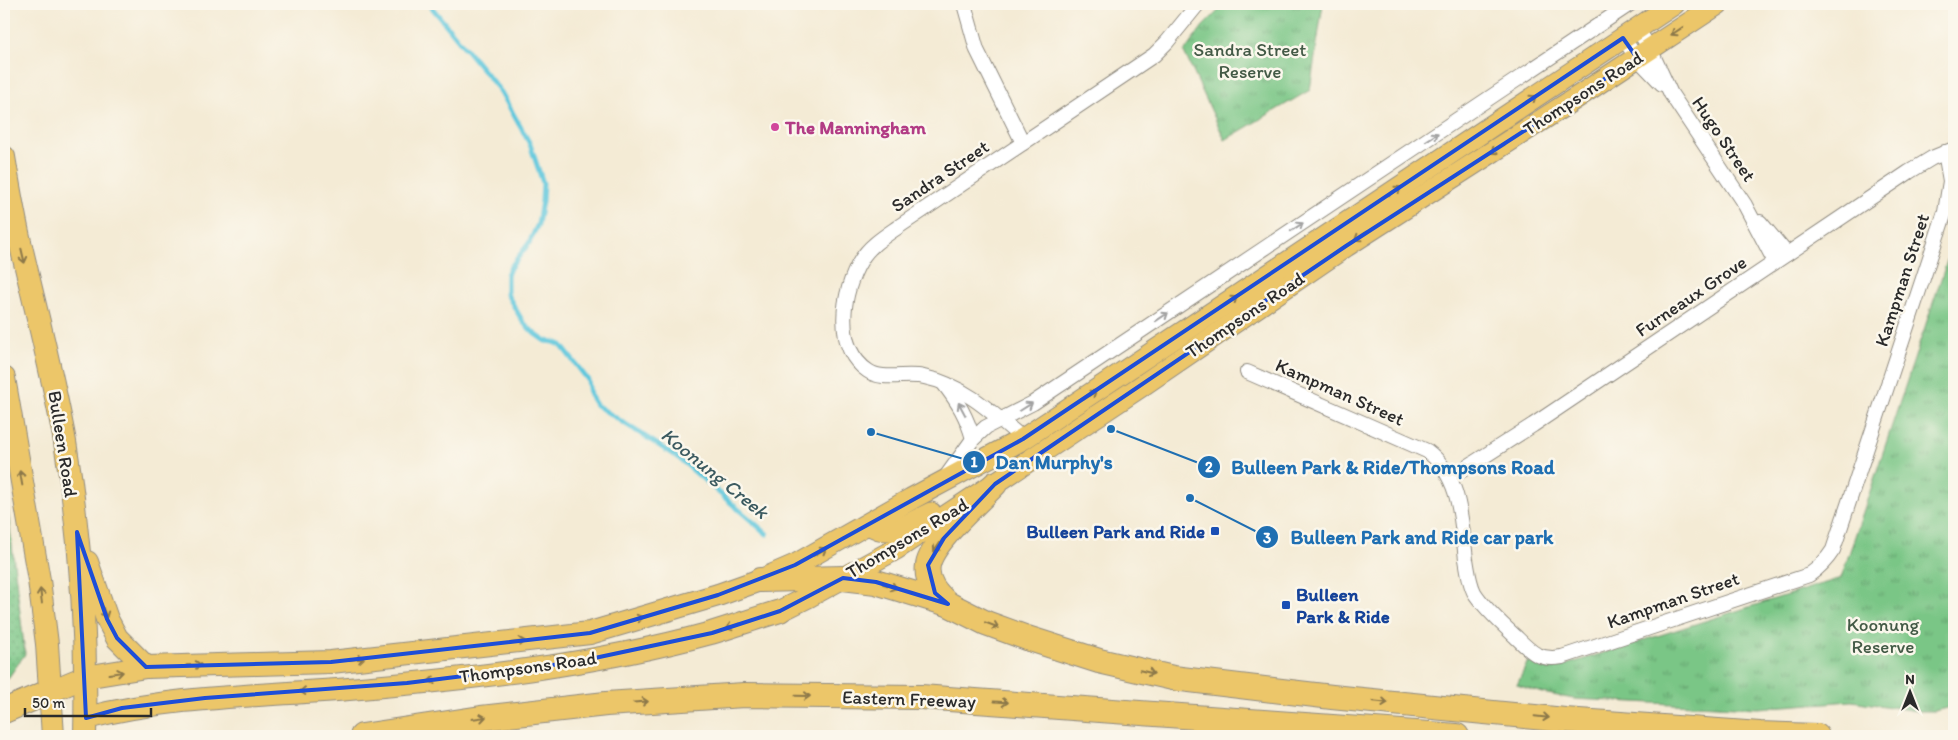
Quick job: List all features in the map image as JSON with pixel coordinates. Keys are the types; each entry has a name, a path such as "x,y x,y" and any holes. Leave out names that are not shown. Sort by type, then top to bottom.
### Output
{"highway":[{"name":"Bulleen Road","path":"4,157 20,244 55,390 68,466 77,532 85,649 85,727"},
{"path":"4,378 39,580 51,691 53,736"},
{"path":"948,604 935,593 929,579 928,565 944,538 995,484"},
{"path":"77,532 107,619 117,638 146,667"},
{"path":"760,580 842,578 876,582 948,604 986,623 1027,638 1099,661 1173,678 1332,697 1565,720 1760,734 1816,736"},
{"name":"Thompsons Road","path":"51,691 85,677 146,667 331,662 590,633 718,595 760,580"},
{"name":"Thompsons Road","path":"85,727 122,708 205,698 407,683 576,662 712,633 780,611"},
{"path":"4,711 51,691"},
{"name":"Eastern Freeway","path":"362,736 481,718 596,705 744,695 922,697 1457,736"}],"main road":[{"name":"Thompsons Road","path":"760,580 796,565 911,499 1023,439 1674,4"},
{"name":"Thompsons Road","path":"780,611 896,549 1346,246 1718,4"},
{"path":"869,524 881,531 888,532 995,484"}],"street":[{"path":"964,4 981,58 1023,143"},
{"name":"Sandra Street","path":"1023,439 977,400 961,390 916,375 878,376 863,368 849,346 846,336 844,308 849,288 862,258 880,240 1154,55 1198,4"},
{"name":"Thompsons Road","path":"940,485 973,439 986,427 1033,403 1630,4"},
{"name":"Hugo Street","path":"1630,33 1745,205 1775,262"},
{"name":"Furneaux Grove","path":"1450,478 1909,172 1950,151"},
{"name":"Kampman Street","path":"1247,372 1427,451 1440,463 1450,478 1458,499 1470,579 1474,592 1530,651 1542,658 1562,658 1809,575 1820,567 1833,550 1945,212 1950,182 1950,151"},
{"name":"Hugo Street","path":"1745,205 1787,254"},
{"name":"Sandra Street","path":"943,384 959,402 968,419 973,439"}],"highlighted area":[{"path":"1623,38 1637,58 1346,246 995,484 944,538 928,565 935,593 948,604 876,582 843,578 780,611 712,633 576,662 407,683 205,698 122,708 86,718 77,532 107,619 117,638 146,667 331,662 590,633 718,595 795,565 1023,439"}],"green space":[{"name":"Sandra Street Reserve","path":"1225,4 1323,4 1310,90 1225,140 1184,52 1203,26"},
{"name":"Koonung Reserve","path":"1954,240 1954,706 1935,711 1917,711 1852,701 1758,708 1672,704 1574,699 1542,693 1517,685 1528,661 1544,667 1562,666 1841,578"},
{"path":"4,479 25,654 4,684"}],"waterway":[{"name":"Koonung Creek","path":"429,4 501,92 530,144 543,183 538,224 529,243 507,275 507,294 523,322 545,341 561,345 588,380 590,395 596,405 680,459 767,534"}],"place":[{"name":"The Manningham","path":"775,127"},
{"name":"Bulleen Park & Ride/Thompsons Road","path":"1111,429"},
{"name":"Dan Murphy's","path":"871,432"},
{"name":"Bulleen Park and Ride car park","path":"1190,498"},
{"name":"Bulleen Park and Ride","path":"1215,531"},
{"name":"Bulleen Park & Ride","path":"1286,605"}]}
